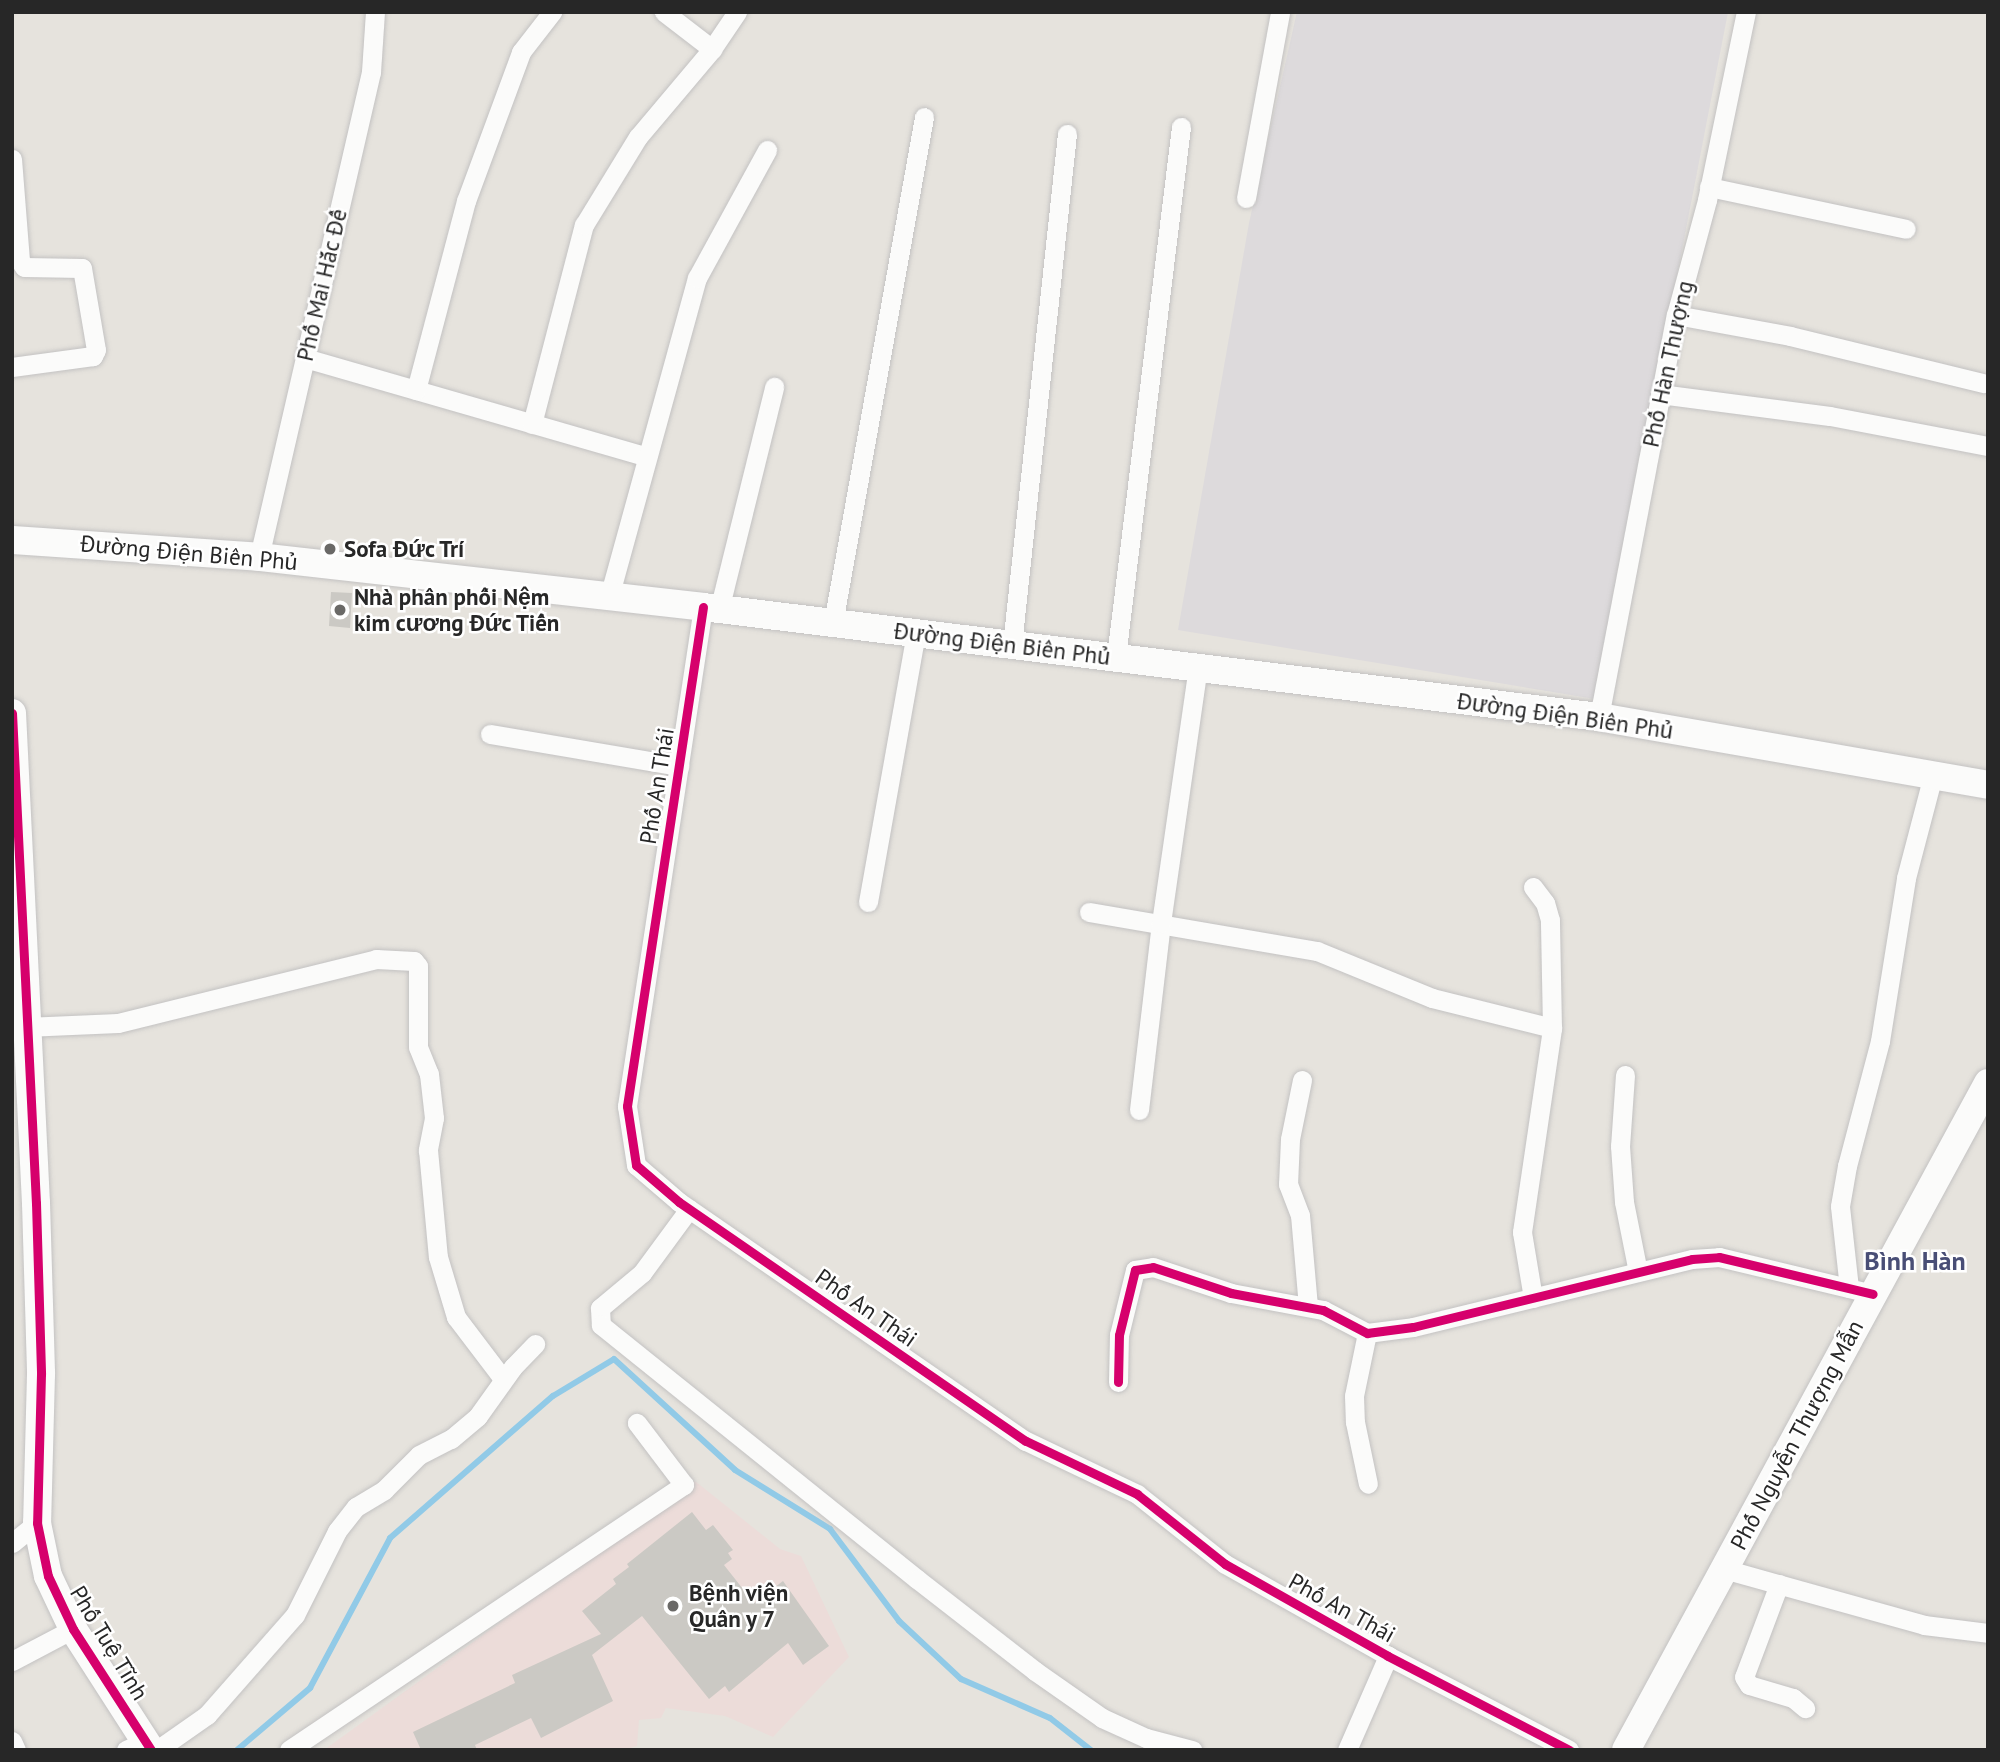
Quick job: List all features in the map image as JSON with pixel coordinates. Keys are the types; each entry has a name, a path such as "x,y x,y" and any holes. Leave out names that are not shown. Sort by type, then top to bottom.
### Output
{"main road":[{"name":"Đường Điện Biên Phủ","path":"12,540 259,557 1198,667 1599,717 1988,785"},
{"name":"Phố Tuệ Tĩnh","path":"12,713 20,833 25,1027 36,1203 41,1374 37,1523 48,1576 74,1629 145,1748"},
{"name":"Phố Nguyễn Thượng Mẫn","path":"1626,1750 1724,1569 1861,1291 1988,1083"}],"street":[{"path":"416,390 466,201 521,52 552,12"},
{"path":"664,12 712,49"},
{"path":"532,424 584,225 638,137 712,49 737,12"},
{"path":"1247,198 1280,12"},
{"name":"Phố Hàn Thượng","path":"1599,717 1676,315 1709,187 1746,12"},
{"name":"Phố Mai Hắc Đế","path":"259,557 370,72 373,13"},
{"path":"833,623 924,117"},
{"path":"1116,657 1181,127"},
{"path":"1012,645 1067,134"},
{"path":"609,597 697,278 767,150"},
{"path":"12,159 20,261 24,267 82,268 96,349 93,356 12,367"},
{"path":"1709,187 1906,229"},
{"path":"1676,315 1790,336 1983,383"},
{"path":"305,358 647,457"},
{"name":"Phố An Thái","path":"774,387 711,608 679,766 627,1106 636,1165 689,1209 1026,1441 1137,1494 1224,1564 1388,1656 1569,1750"},
{"path":"1660,394 1830,416 1988,446"},
{"path":"868,902 916,633"},
{"path":"1139,1110 1161,923 1198,667"},
{"path":"490,734 679,766"},
{"path":"1118,1382 1119,1335 1135,1270 1153,1267 1231,1293 1323,1310 1367,1334 1413,1328 1692,1259 1719,1257 1861,1291 1840,1206 1880,1041 1906,878 1933,775"},
{"path":"1532,1298 1522,1232 1552,1028 1550,920 1545,902 1534,887"},
{"path":"1089,912 1317,951 1450,1004 1552,1028"},
{"path":"25,1027 118,1023 376,959 415,961 418,966 418,1047 429,1074 434,1118 428,1150 438,1257 456,1317 503,1379"},
{"path":"1625,1075 1620,1146 1624,1202 1638,1272"},
{"path":"1302,1080 1290,1139 1288,1184 1300,1215 1308,1306"},
{"path":"689,1209 642,1273 600,1308 601,1325 916,1579 1035,1671 1102,1718 1146,1738 1192,1750"},
{"path":"1367,1334 1354,1396 1355,1422 1368,1484"},
{"path":"145,1748 207,1715 295,1615 337,1531 356,1507 384,1489 419,1455 451,1439 478,1416 503,1379 535,1344"},
{"path":"289,1750 684,1485 637,1423"},
{"path":"12,1543 37,1523"},
{"path":"1724,1569 1924,1625 1988,1633"},
{"path":"1779,1584 1744,1677 1749,1685 1793,1698 1805,1708"},
{"path":"12,1661 74,1629"},
{"path":"1347,1750 1388,1656"},
{"path":"12,1741 16,1750"}],"shaded area":[{"path":"1297,12 1728,12 1595,699 1178,630 1249,223"},
{"name":"Bệnh viện Quân y 7","path":"695,1481 780,1549 801,1556 849,1657 773,1737 725,1716 666,1708 661,1718 639,1720 637,1746 624,1750 324,1750"}],"building":[{"name":"Nhà phân phối Nệm kim cương Đức Tiến","path":"331,592 352,593 350,628 329,626"},
{"path":"692,1512 706,1530 713,1525 733,1550 728,1553 732,1559 724,1565 754,1603 783,1581 829,1646 803,1665 788,1643 729,1692 725,1686 709,1699 642,1616 592,1655 613,1701 541,1738 531,1718 475,1745 477,1750 421,1750 413,1732 515,1683 512,1675 601,1634 582,1611 616,1584 613,1579 629,1567 627,1564"}],"waterway":[{"path":"237,1750 310,1688 390,1538 553,1396 614,1359 735,1470 830,1529 899,1621 961,1679 1050,1718 1091,1750"}],"cycle path":[{"path":"703,607 627,1106 636,1165 679,1202 1026,1441 1137,1494 1225,1564 1388,1656 1569,1750"},
{"path":"12,713 36,1203 41,1374 37,1523 48,1576 73,1629 151,1750"},
{"path":"1118,1382 1119,1335 1135,1270 1153,1267 1231,1293 1323,1310 1367,1333 1413,1327 1692,1259 1719,1257 1873,1294"}],"place":[{"name":"Sofa Đức Trí","path":"330,549"},
{"name":"Nhà phân phối Nệm kim cương Đức Tiến","path":"340,610"},
{"name":"Bệnh viện Quân y 7","path":"673,1606"}],"district":[{"name":"Bình Hàn","path":"1915,1261"}]}
